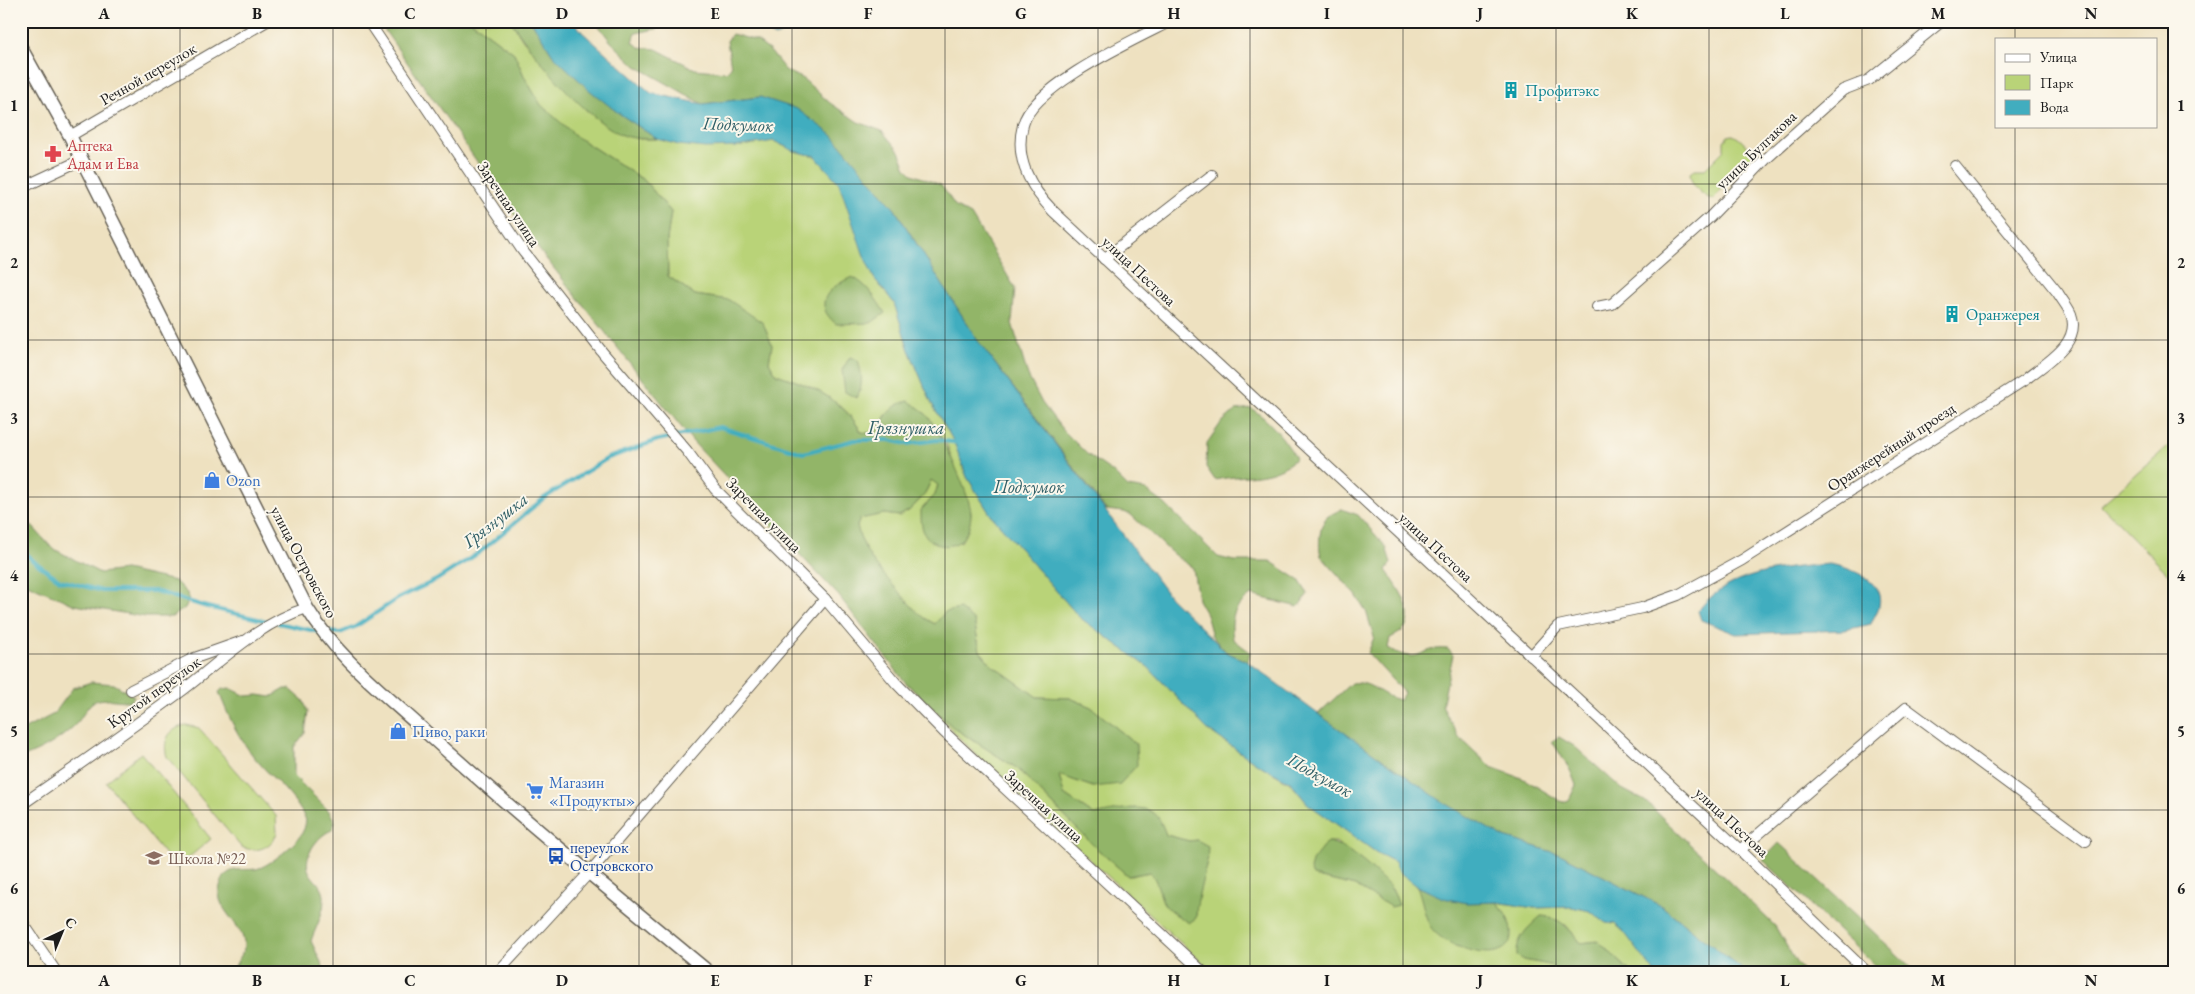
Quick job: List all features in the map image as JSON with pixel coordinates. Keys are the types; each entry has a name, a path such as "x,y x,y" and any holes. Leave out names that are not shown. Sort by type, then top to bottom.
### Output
{"street":[{"name":"Речной переулок","path":"70,136 266,21"},
{"name":"Заречная улица","path":"368,21 522,250 715,489 825,599 896,683 944,732 1204,973"},
{"name":"улица Пестова","path":"1171,21 1107,53 1054,88 1035,106 1023,123 1019,151 1025,172 1035,192 1104,259 1740,850 1868,973"},
{"name":"улица Булгакова","path":"1597,307 1612,304 1710,217 1766,159 1843,90 1869,80 1942,21"},
{"name":"улица Островского","path":"21,48 70,136 310,613 334,647 484,784 588,873 710,973"},
{"path":"21,188 81,160"},
{"name":"Оранжерейный проезд","path":"1531,656 1558,626 1610,616 1678,595 1742,560 2026,379 2063,350 2072,332 2071,314 2058,293 1954,166"},
{"path":"1104,259 1212,175"},
{"path":"498,973 588,873 825,599"},
{"name":"Крутой переулок","path":"21,805 133,727 253,637 287,616 310,613"},
{"path":"131,690 192,659 253,637"},
{"path":"1740,850 1906,708 2086,841"},
{"path":"21,920 57,973"}],"green space":[{"path":"378,21 471,21 514,53 525,78 541,105 577,137 645,181 671,212 667,239 668,276 695,295 729,300 763,323 772,345 769,362 776,374 813,388 835,402 854,420 861,432 875,434 888,413 902,403 909,401 925,413 938,432 966,492 971,514 967,532 959,542 948,546 936,544 926,536 922,527 921,510 935,495 938,485 931,480 925,494 910,510 899,516 884,514 860,519 857,526 864,546 880,570 923,617 935,624 945,612 960,609 974,621 980,651 991,664 1037,697 1070,698 1091,707 1136,744 1137,765 1120,784 1093,787 1059,775 1064,795 1094,815 1118,810 1145,809 1158,817 1166,835 1189,841 1197,840 1208,846 1196,918 1189,923 1171,911 1163,902 1157,883 1150,872 1128,876 1094,846 1018,769 954,728 905,682 839,596 694,443 540,251"},
{"path":"471,21 511,21 523,40 586,110 620,134 640,139 657,139 679,145 735,147 774,141 794,151 815,156 839,183 874,278 894,303 909,350 931,402 954,442 967,477 990,514 1079,617 1148,667 1208,730 1256,763 1290,783 1308,804 1377,853 1396,862 1401,871 1418,888 1433,928 1446,940 1458,947 1509,921 1497,902 1534,908 1572,907 1590,911 1606,923 1615,924 1625,932 1655,973 1632,973 1598,941 1581,943 1565,924 1524,960 1550,965 1561,973 1214,973 986,765 905,682 954,728 1018,769 1094,846 1128,876 1150,872 1158,883 1163,901 1196,918 1196,901 1208,858 1197,840 1189,841 1166,835 1158,817 1137,808 1094,815 1064,795 1059,775 1093,787 1136,744 1091,707 1070,698 1037,697 991,664 980,651 974,621 935,624 917,614 876,568 860,539 857,526 860,518 884,514 899,516 910,510 925,494 931,480 938,484 935,495 921,510 961,542 967,531 971,513 947,445 925,413 886,415 875,434 861,432 854,420 835,402 813,388 776,374 769,362 772,345 729,300 695,295 668,276 667,239 671,212 645,181 577,137 540,105 514,53","holes":["1327,842 1336,842 1392,889 1399,905 1391,906 1355,886 1313,876"]},
{"path":"511,21 531,21 553,55 617,112 657,139 624,136 590,114 545,67"},
{"path":"595,21 674,21 661,28 636,33 633,42 639,47 656,49 695,69 726,72 731,67 727,41 732,34 757,41 770,51 786,71 802,78 830,103 858,122 882,131 899,151 906,168 912,174 941,185 956,207 971,215 1015,288 1012,323 1028,376 1042,403 1062,429 1087,454 1114,473 1128,487 1146,490 1166,505 1218,557 1234,561 1270,561 1299,580 1308,594 1298,607 1251,595 1237,609 1232,625 1233,639 1250,652 1248,662 1226,652 1212,636 1206,614 1198,600 1193,568 1173,554 1131,515 1124,512 1106,510 978,341 894,208 760,97 703,104 636,66 611,42"},
{"path":"1733,135 1746,145 1755,159 1747,168 1737,166 1718,184 1721,191 1712,200 1694,186 1690,173 1695,169 1705,169 1724,150 1724,141 1728,136"},
{"path":"852,277 867,288 885,313 871,323 836,324 825,309 824,303 830,291"},
{"path":"850,357 858,360 861,375 860,389 856,398 845,392 842,370"},
{"path":"1251,408 1276,430 1296,458 1287,465 1268,473 1215,480 1206,467 1207,443 1221,423 1236,410"},
{"path":"2174,441 2174,580 2101,505"},
{"path":"1341,509 1358,515 1386,547 1391,563 1386,570 1400,591 1407,606 1407,622 1404,629 1390,638 1388,648 1407,656 1414,656 1438,649 1448,649 1453,655 1442,706 1459,737 1491,767 1524,779 1562,802 1569,800 1576,785 1570,770 1552,741 1559,737 1574,746 1622,789 1645,801 1775,926 1797,964 1806,973 1747,973 1663,907 1562,855 1501,836 1439,800 1318,714 1351,683 1371,686 1387,696 1400,700 1404,693 1368,653 1374,637 1366,611 1356,595 1321,556 1319,541 1322,525 1327,517"},
{"path":"21,514 52,548 100,573 125,570 175,581 187,593 189,600 185,608 172,617 146,617 75,605 25,583 21,580"},
{"path":"91,682 114,684 134,696 131,701 106,699 93,702 64,735 37,752 21,758 21,731 54,714 73,688"},
{"path":"230,688 246,696 271,697 285,689 290,689 303,700 308,712 305,733 294,747 294,776 329,811 335,822 332,830 321,837 312,848 307,866 323,893 323,910 311,941 326,973 233,973 243,952 244,943 240,931 222,906 219,891 221,883 224,877 231,871 256,869 275,859 300,836 306,820 295,802 254,757 238,734 219,692 222,689"},
{"path":"186,725 199,728 276,816 277,833 267,846 252,850 241,847 167,757 165,745 168,736 175,729"},
{"path":"141,753 211,839 176,868 106,782"},
{"path":"1327,842 1342,847 1369,867 1390,887 1399,905 1391,907 1355,886 1313,876 1310,870 1312,861"},
{"path":"1779,843 1917,973 1883,973 1763,860"},
{"path":"1417,886 1438,895 1465,902 1497,902 1509,922 1511,938 1506,947 1495,952 1481,953 1451,943 1438,935 1428,922"},
{"path":"1541,916 1559,921 1581,943 1598,941 1632,973 1561,973 1550,965 1524,960 1517,956 1518,943 1521,938 1527,929"}],"water":[{"name":"Подкумок","path":"531,21 574,21 582,32 651,93 703,104 760,97 797,109 832,135 894,208 978,341 1170,597 1226,652 1248,662 1440,800 1501,836 1562,855 1663,907 1747,973 1655,973 1624,932 1615,924 1606,923 1590,911 1572,907 1534,908 1497,902 1467,903 1443,898 1417,886 1399,872 1395,862 1377,853 1308,804 1290,782 1256,763 1208,730 1148,667 1079,617 990,514 967,477 954,442 931,402 909,350 894,303 874,278 864,256 839,183 815,156 794,151 774,141 735,147 705,148 679,145 657,139 617,112 588,89 553,55"},
{"path":"744,21 800,21 775,37"},
{"path":"1829,564 1846,568 1864,576 1877,589 1879,606 1871,624 1845,630 1736,634 1701,620 1698,611 1710,598 1740,580 1776,570"}],"waterway":[{"name":"Грязнушка","path":"327,632 340,633 355,627 397,599 438,579 480,552 544,498 608,458 658,440 720,427 803,453 855,440 889,440 907,444 937,440 959,443"},
{"name":"Грязнушка","path":"21,547 32,560 60,580 102,591 155,591 207,607 271,622"},
{"name":"Грязнушка","path":"278,623 320,632"}],"place":[{"name":"Профитэкс","path":"1511,90"},
{"name":"Аптека Адам и Ева","path":"53,154"},
{"name":"Оранжерея","path":"1952,314"},
{"name":"Ozon","path":"212,480"},
{"name":"Пиво, раки","path":"398,731"},
{"name":"Магазин «Продукты»","path":"535,791"},
{"name":"переулок Островского","path":"556,856"},
{"name":"Школа №22","path":"154,858"}]}
